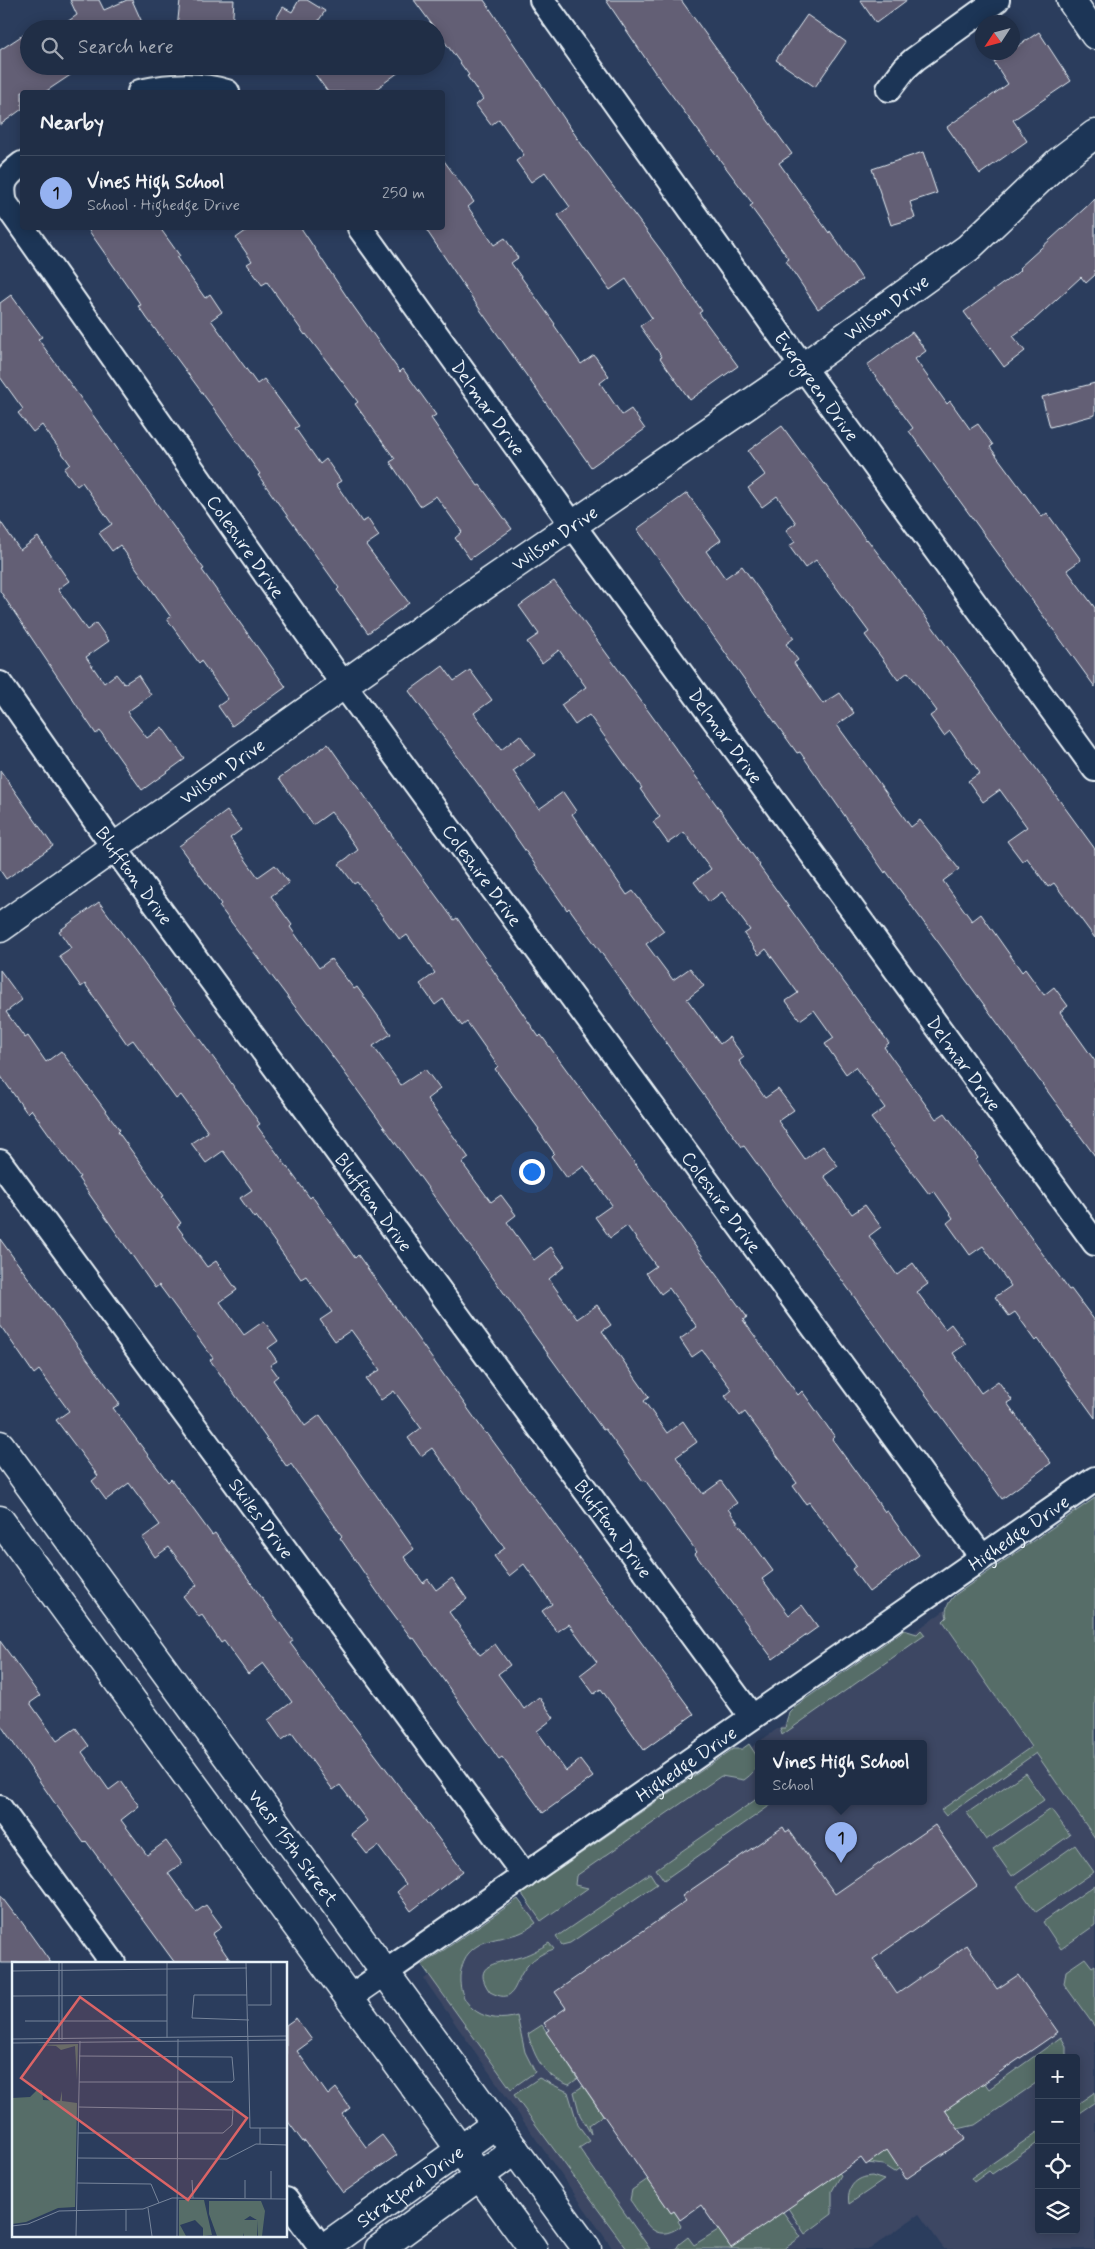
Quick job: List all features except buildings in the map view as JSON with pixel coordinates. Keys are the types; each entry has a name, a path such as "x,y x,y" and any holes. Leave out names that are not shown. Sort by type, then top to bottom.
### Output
{"main road":[{"path":"1071,0 1095,35"},
{"name":"Wilson Drive","path":"0,928 343,684 572,524 803,367 974,244 1057,162 1095,134"},
{"name":"West 15th Street","path":"0,1445 587,2249"},
{"path":"0,1520 533,2249"},
{"name":"Stratford Drive","path":"322,2249 496,2124"},
{"name":"Stratford Drive","path":"379,2249 515,2150"}],"street":[{"name":"Evergreen Drive","path":"542,0 803,367 1095,769"},
{"path":"889,89 915,59 996,0"},
{"path":"152,90 181,85 202,86 219,90"},
{"path":"1,185 6,176 20,166"},
{"name":"Coleshire Drive","path":"1,185 0,193 20,224"},
{"name":"Coleshire Drive","path":"24,230 343,684 982,1557"},
{"name":"Delmar Drive","path":"361,230 572,524 1095,1243"},
{"name":"Bluffton Drive","path":"0,684 113,846 752,1718"},
{"name":"Skiles Drive","path":"0,1162 524,1876"},
{"name":"Highedge Drive","path":"350,1997 1095,1479"},
{"path":"0,1808 112,1962"},
{"path":"288,2203 322,2249"}],"shaded area":[{"path":"1095,1504 1095,2249 944,2249 919,2214 870,2249 613,2249 424,1979 755,1745 755,1805 927,1805 927,1740 762,1740"}],"green space":[{"path":"1095,1498 1095,1838 1036,1753 946,1816 941,1810 1031,1747 943,1621 947,1617 946,1611 948,1606 955,1595"},
{"path":"904,1630 917,1634 921,1630 925,1635 782,1735 780,1728 785,1728 789,1712 794,1707"},
{"path":"749,1744 755,1753 755,1770 750,1776 744,1780 721,1776 576,1876 575,1885 588,1888 541,1921 522,1894 733,1749 742,1749"},
{"path":"1025,1773 1044,1800 986,1840 967,1813"},
{"path":"755,1800 755,1805 771,1805 664,1880 656,1869"},
{"path":"1051,1809 1070,1835 1012,1876 993,1849"},
{"path":"1075,1845 1094,1872 1036,1912 1017,1886"},
{"path":"650,1873 657,1884 570,1943 562,1945 556,1937"},
{"path":"1095,1885 1095,1925 1061,1949 1043,1922"},
{"path":"518,1899 536,1923 522,1932 485,1942 473,1949 465,1959 460,1976 464,1997 477,2012 496,2018 517,2016 525,2052 535,2072 511,2089 422,1965"},
{"path":"549,1943 554,1949 540,1955 528,1965 511,1993 503,1996 490,1992 484,1982 483,1975 489,1966 526,1955"},
{"path":"1085,1958 1092,1967 1095,1965 1095,2027 1064,1984 1066,1971"},
{"path":"542,2025 577,2078 581,2076 569,2085 553,2077 537,2059 528,2034"},
{"path":"1061,2037 1066,2046 1066,2054 1037,2054"},
{"path":"1035,2056 1035,2084 975,2125 958,2129 894,2172 883,2165 868,2163 984,2082 989,2089"},
{"path":"539,2078 568,2092 578,2125 590,2141 579,2148 650,2249 627,2249 514,2095"},
{"path":"583,2086 603,2115 589,2125 591,2134 580,2115 574,2092"},
{"path":"1095,2092 1095,2102 1080,2112 1080,2102"},
{"path":"1035,2134 1035,2145 992,2174 989,2171 974,2182 971,2178"},
{"path":"839,2173 841,2175 832,2191 832,2214 805,2234 788,2208"},
{"path":"872,2176 884,2180 849,2204 849,2193 853,2184 861,2178"},
{"path":"648,2179 671,2213 674,2211 680,2219 678,2221 681,2226 663,2233 657,2232 640,2215 630,2200 632,2190"},
{"path":"783,2212 801,2237 784,2249 676,2249 688,2237 694,2245 718,2230"}],"place":[{"name":"Vines High School","path":"841,1863"}]}
